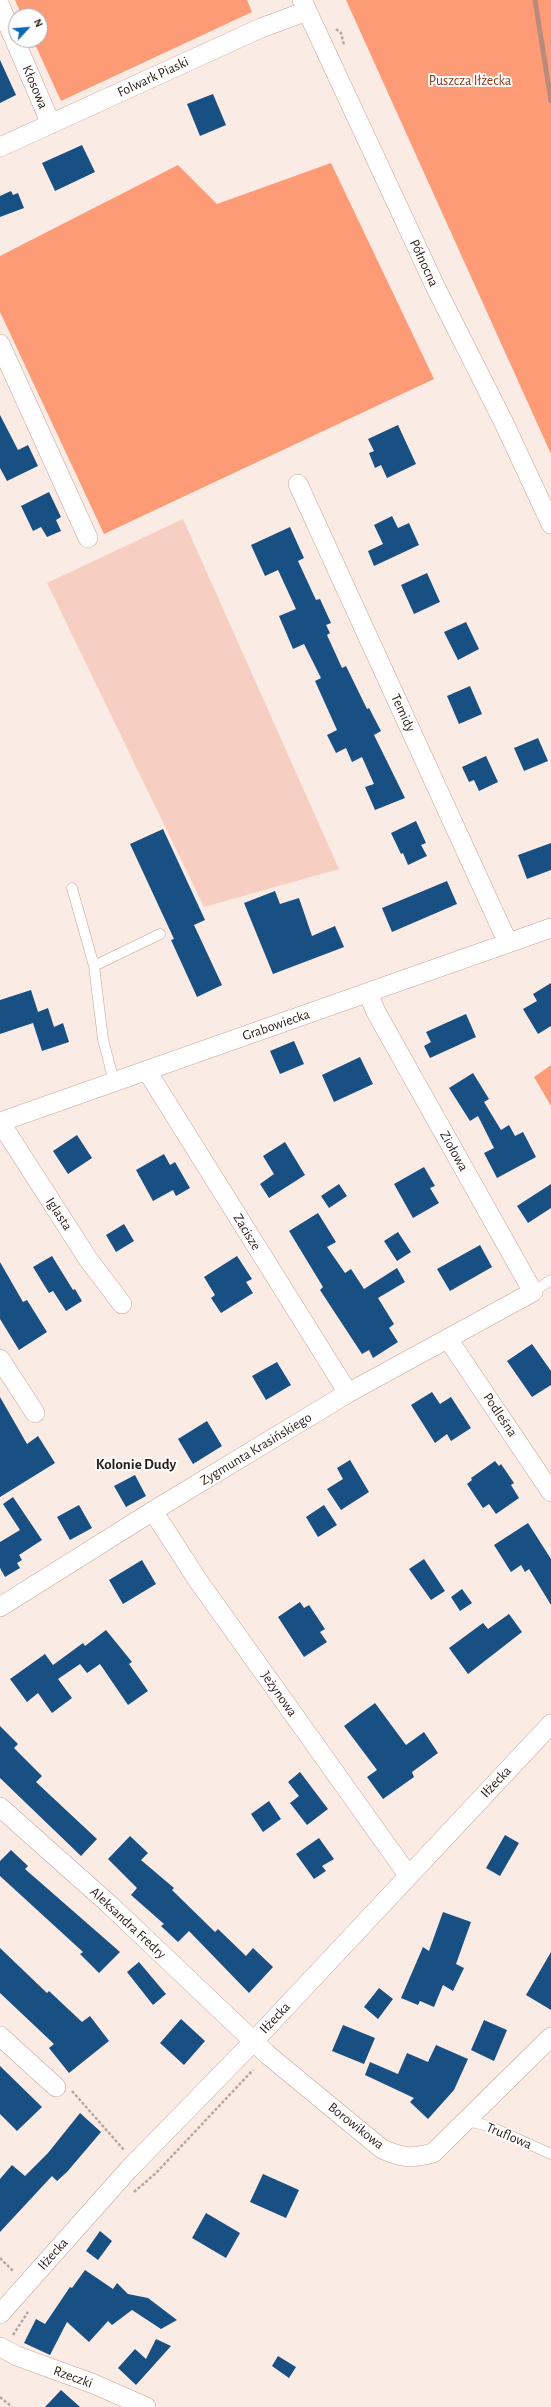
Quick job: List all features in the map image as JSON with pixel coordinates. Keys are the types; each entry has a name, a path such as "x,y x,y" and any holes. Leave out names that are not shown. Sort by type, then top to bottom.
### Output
{"street":[{"name":"Kłosowa","path":"0,6 51,124"},
{"name":"Folwark Piaski","path":"0,147 261,28 304,6"},
{"name":"Północna","path":"304,6 435,286 504,421 551,524"},
{"path":"0,344 88,538"},
{"name":"Temidy","path":"298,484 508,943"},
{"name":"Grabowiecka","path":"0,1122 551,928"},
{"name":"Ziołowa","path":"368,993 376,1012 525,1296"},
{"name":"Zacisze","path":"147,1071 348,1393"},
{"name":"Iglasta","path":"0,1122 88,1258 122,1304"},
{"name":"Zygmunta Krasińskiego","path":"0,1607 153,1511 348,1393 525,1296"},
{"name":"Podleśna","path":"448,1339 551,1492"},
{"path":"0,1359 35,1413"},
{"name":"Jeżynowa","path":"153,1511 199,1582 408,1875"},
{"name":"Iłżecka","path":"0,2314 129,2169 254,2041 551,1724"},
{"name":"Aleksandra Fredry","path":"0,1807 110,1905 254,2041"},
{"path":"0,2036 56,2087"},
{"name":"Borowikowa","path":"254,2041 382,2149 397,2156 410,2159 433,2153 551,2037"},
{"name":"Rzeczki","path":"0,2347 17,2356 94,2384 146,2407"}],"lane":[{"path":"72,888 94,966 103,1039 114,1082"},
{"path":"94,966 160,934"},
{"path":"525,1296 551,1280"},
{"name":"Truflowa","path":"467,2121 489,2126 551,2154"}],"path":[{"path":"56,2087 72,2091 126,2152"},
{"path":"0,2258 15,2273"},
{"path":"0,2397 12,2407"}],"shaded area":[{"path":"183,519 339,869 204,907 47,583"}],"green space":[{"path":"15,0 247,0 252,12 61,101 37,48 48,48 48,8 18,8"},
{"name":"Puszcza Iłżecka","path":"346,0 551,0 551,454"},
{"path":"331,163 434,379 104,534 0,312 0,256 178,165 217,204"},
{"path":"551,1065 551,1106 534,1077"}],"building":[{"path":"0,60 16,95 0,103"},
{"path":"213,94 226,125 200,136 187,104"},
{"path":"82,145 95,172 55,191 42,163"},
{"path":"11,191 13,195 18,193 24,208 0,217 0,196"},
{"path":"0,415 18,450 28,445 38,466 7,481 0,468"},
{"path":"398,425 416,464 387,478 381,465 375,468 369,453 374,451 368,439"},
{"path":"49,492 61,517 56,520 61,531 47,537 41,527 33,531 21,506"},
{"path":"392,516 398,528 409,523 419,545 374,566 368,551 383,544 374,525"},
{"path":"290,527 304,558 298,561 316,600 320,599 331,623 326,625 330,633 327,635 342,668 346,666 367,709 369,708 381,731 374,735 405,798 375,810 365,787 374,784 362,757 352,762 346,748 336,753 327,735 337,730 315,681 321,678 304,644 293,649 279,616 296,609 278,570 265,576 251,545"},
{"path":"427,573 440,602 414,614 401,585"},
{"path":"466,622 479,649 458,660 444,632"},
{"path":"470,686 482,714 459,724 447,696"},
{"path":"538,738 548,761 524,771 514,748"},
{"path":"486,756 498,782 479,791 474,780 469,782 462,767"},
{"path":"416,821 426,843 421,845 427,856 408,865 403,853 401,854 391,833"},
{"path":"163,829 205,920 194,925 222,985 197,997 171,940 174,939 130,844"},
{"path":"551,843 551,870 527,879 518,855"},
{"path":"447,881 457,904 392,932 382,908"},
{"path":"275,891 280,904 299,898 312,936 335,926 344,947 273,974 244,903"},
{"path":"551,983 551,1026 538,1034 523,1009 537,1001 533,994"},
{"path":"31,990 38,1012 48,1008 54,1027 63,1023 69,1042 42,1051 33,1023 0,1034 0,1000"},
{"path":"466,1014 476,1037 430,1058 424,1046 431,1042 426,1032"},
{"path":"294,1041 304,1064 280,1074 270,1051"},
{"path":"360,1057 373,1084 334,1102 322,1075"},
{"path":"473,1073 489,1099 484,1102 501,1130 509,1125 515,1136 523,1132 536,1157 497,1178 484,1153 494,1148 478,1116 470,1121 449,1088"},
{"path":"77,1135 92,1158 68,1174 53,1151"},
{"path":"285,1142 305,1175 269,1198 260,1184 274,1174 263,1156"},
{"path":"164,1154 170,1165 175,1162 190,1188 176,1196 173,1190 153,1201 136,1170"},
{"path":"424,1167 435,1186 430,1188 439,1203 413,1218 394,1184"},
{"path":"339,1184 347,1196 329,1208 321,1196"},
{"path":"551,1184 551,1208 528,1223 517,1206"},
{"path":"318,1213 336,1242 327,1247 345,1273 351,1269 364,1289 397,1268 405,1282 378,1298 394,1324 389,1328 398,1342 373,1358 369,1350 362,1354 320,1290 323,1287 289,1231"},
{"path":"124,1224 134,1241 116,1252 106,1235"},
{"path":"398,1232 411,1252 397,1261 384,1241"},
{"path":"480,1245 492,1267 450,1291 437,1269"},
{"path":"52,1256 73,1290 75,1289 82,1301 66,1311 53,1291 49,1293 33,1267"},
{"path":"237,1256 252,1279 246,1282 253,1293 221,1313 211,1298 215,1295 204,1277"},
{"path":"0,1262 23,1302 27,1300 47,1332 19,1350 0,1319"},
{"path":"532,1344 551,1371 551,1385 532,1397 507,1361"},
{"path":"277,1362 291,1385 266,1400 252,1376"},
{"path":"432,1392 440,1404 451,1397 471,1428 451,1441 447,1434 435,1443 411,1405"},
{"path":"0,1397 27,1444 38,1436 55,1463 0,1497"},
{"path":"207,1421 222,1446 193,1464 178,1439"},
{"path":"350,1460 369,1492 341,1510 327,1489 343,1479 337,1468"},
{"path":"495,1461 499,1466 501,1464 514,1483 511,1485 519,1498 496,1514 489,1504 483,1508 467,1484 472,1480 471,1478"},
{"path":"135,1475 146,1496 126,1507 114,1486"},
{"path":"13,1497 42,1540 19,1555 22,1560 17,1563 20,1568 5,1577 0,1568 0,1542 20,1530 3,1504"},
{"path":"79,1505 92,1528 70,1540 57,1517"},
{"path":"324,1505 337,1525 318,1537 306,1517"},
{"path":"528,1523 551,1559 551,1605 529,1569 525,1572 521,1565 511,1572 494,1545"},
{"path":"424,1559 445,1591 431,1600 409,1569"},
{"path":"142,1560 156,1584 123,1604 109,1580"},
{"path":"462,1589 472,1603 460,1611 451,1597"},
{"path":"300,1602 304,1608 309,1605 325,1629 320,1632 327,1642 304,1657 278,1617"},
{"path":"509,1614 522,1632 468,1674 449,1648 483,1623 488,1629"},
{"path":"106,1630 132,1662 129,1664 148,1691 128,1705 100,1664 87,1673 80,1664 58,1679 72,1698 52,1713 38,1693 27,1702 10,1679 45,1654 53,1665 83,1643 85,1646"},
{"path":"375,1703 406,1745 424,1732 438,1753 412,1772 414,1777 383,1799 367,1777 377,1770 344,1726"},
{"path":"0,1726 18,1744 14,1748 42,1776 36,1782 97,1839 81,1856 0,1778"},
{"path":"300,1772 328,1809 307,1825 290,1803 299,1796 288,1782"},
{"path":"269,1801 281,1819 263,1832 251,1814"},
{"path":"505,1835 519,1843 500,1876 486,1868"},
{"path":"130,1836 148,1853 141,1860 174,1888 172,1890 215,1932 218,1929 246,1956 253,1948 273,1967 249,1993 189,1931 178,1942 161,1926 164,1924 131,1895 137,1888 108,1859"},
{"path":"319,1838 334,1859 322,1866 326,1871 314,1879 296,1854"},
{"path":"11,1850 28,1866 25,1869 120,1952 99,1973 80,1954 83,1952 0,1876 0,1861"},
{"path":"443,1912 471,1922 456,1964 464,1968 453,1991 443,1985 434,2007 420,2001 418,2005 401,1998 423,1947 429,1951"},
{"path":"0,1948 47,1993 49,1991 82,2022 90,2016 109,2041 69,2073 49,2048 54,2044 0,1993"},
{"path":"551,1952 551,2010 526,1995"},
{"path":"139,1962 166,1994 153,2005 127,1972"},
{"path":"379,1988 393,1999 378,2019 364,2007"},
{"path":"181,2019 205,2041 184,2065 160,2043"},
{"path":"484,2020 507,2030 494,2061 471,2050"},
{"path":"343,2025 375,2038 364,2064 332,2051"},
{"path":"436,2045 468,2059 454,2090 428,2119 410,2102 414,2098 365,2075 370,2062 398,2074 407,2053 428,2062"},
{"path":"0,2066 42,2107 17,2131 0,2114"},
{"path":"80,2113 101,2132 67,2172 57,2181 52,2176 0,2232 0,2179 12,2165 25,2176 48,2153"},
{"path":"263,2174 299,2190 286,2218 250,2202"},
{"path":"206,2213 240,2233 226,2258 192,2238"},
{"path":"100,2231 112,2241 98,2260 86,2251"},
{"path":"85,2270 113,2289 117,2283 128,2294 148,2298 177,2320 161,2329 132,2310 112,2325 108,2321 89,2342 67,2322 50,2355 24,2343 36,2319 45,2324 70,2287 72,2288"},
{"path":"156,2339 171,2346 136,2385 118,2368 135,2349 146,2359"},
{"path":"278,2356 296,2367 289,2378 272,2366"},
{"path":"61,2390 80,2407 45,2407"}],"waterway":[{"path":"535,0 551,101"}],"district":[{"name":"Kolonie Dudy","path":"136,1464"}]}
